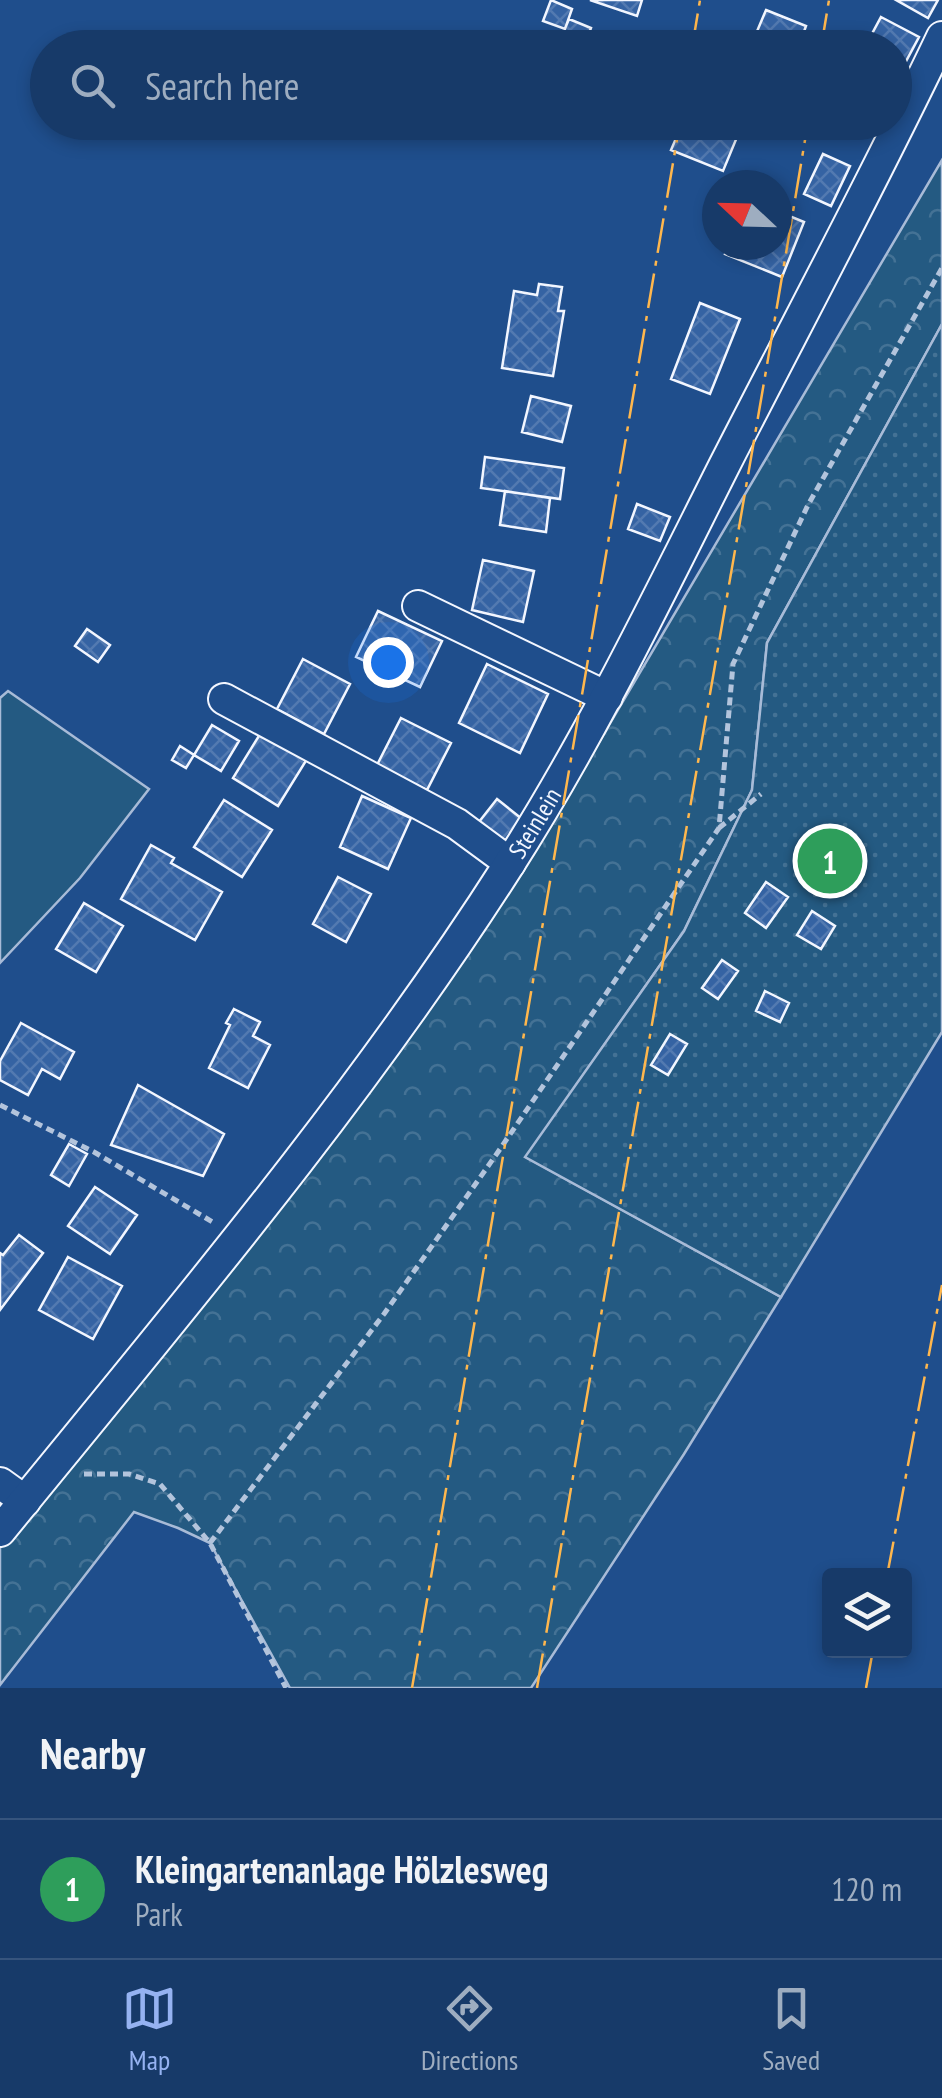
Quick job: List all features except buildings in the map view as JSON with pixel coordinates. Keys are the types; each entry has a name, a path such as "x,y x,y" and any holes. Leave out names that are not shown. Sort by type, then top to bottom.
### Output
{"street":[{"name":"Steinlein","path":"912,99 942,37"},
{"name":"Steinlein","path":"0,1531 12,1492 54,1465 239,1238 427,988 510,864 607,697 892,140"},
{"path":"418,606 607,697"},
{"path":"224,698 456,824 510,864"}],"path":[{"path":"719,828 733,664 808,504 942,268"},
{"path":"210,1542 384,1314 719,828 761,794"},
{"path":"0,1105 94,1152 239,1238"},
{"path":"54,1465 72,1476 129,1474 160,1484 210,1542 286,1688"}],"green space":[{"path":"942,160 942,324 767,643 752,790 684,931 526,1157 781,1297 531,1688 290,1688 210,1543 134,1512 0,1685 0,1544 566,798"},
{"path":"942,324 942,1032 781,1297 525,1157 684,931 752,790 767,643"},
{"path":"8,691 149,789 80,878 0,963 0,698"}],"power":[{"path":"695,30 700,0"},
{"path":"824,30 829,0"},
{"path":"412,1688 677,140"},
{"path":"537,1688 805,140"},
{"path":"889,1568 942,1285"},
{"path":"866,1688 872,1658"}],"place":[{"name":"Kleingartenanlage Hölzlesweg","path":"830,861"}]}
